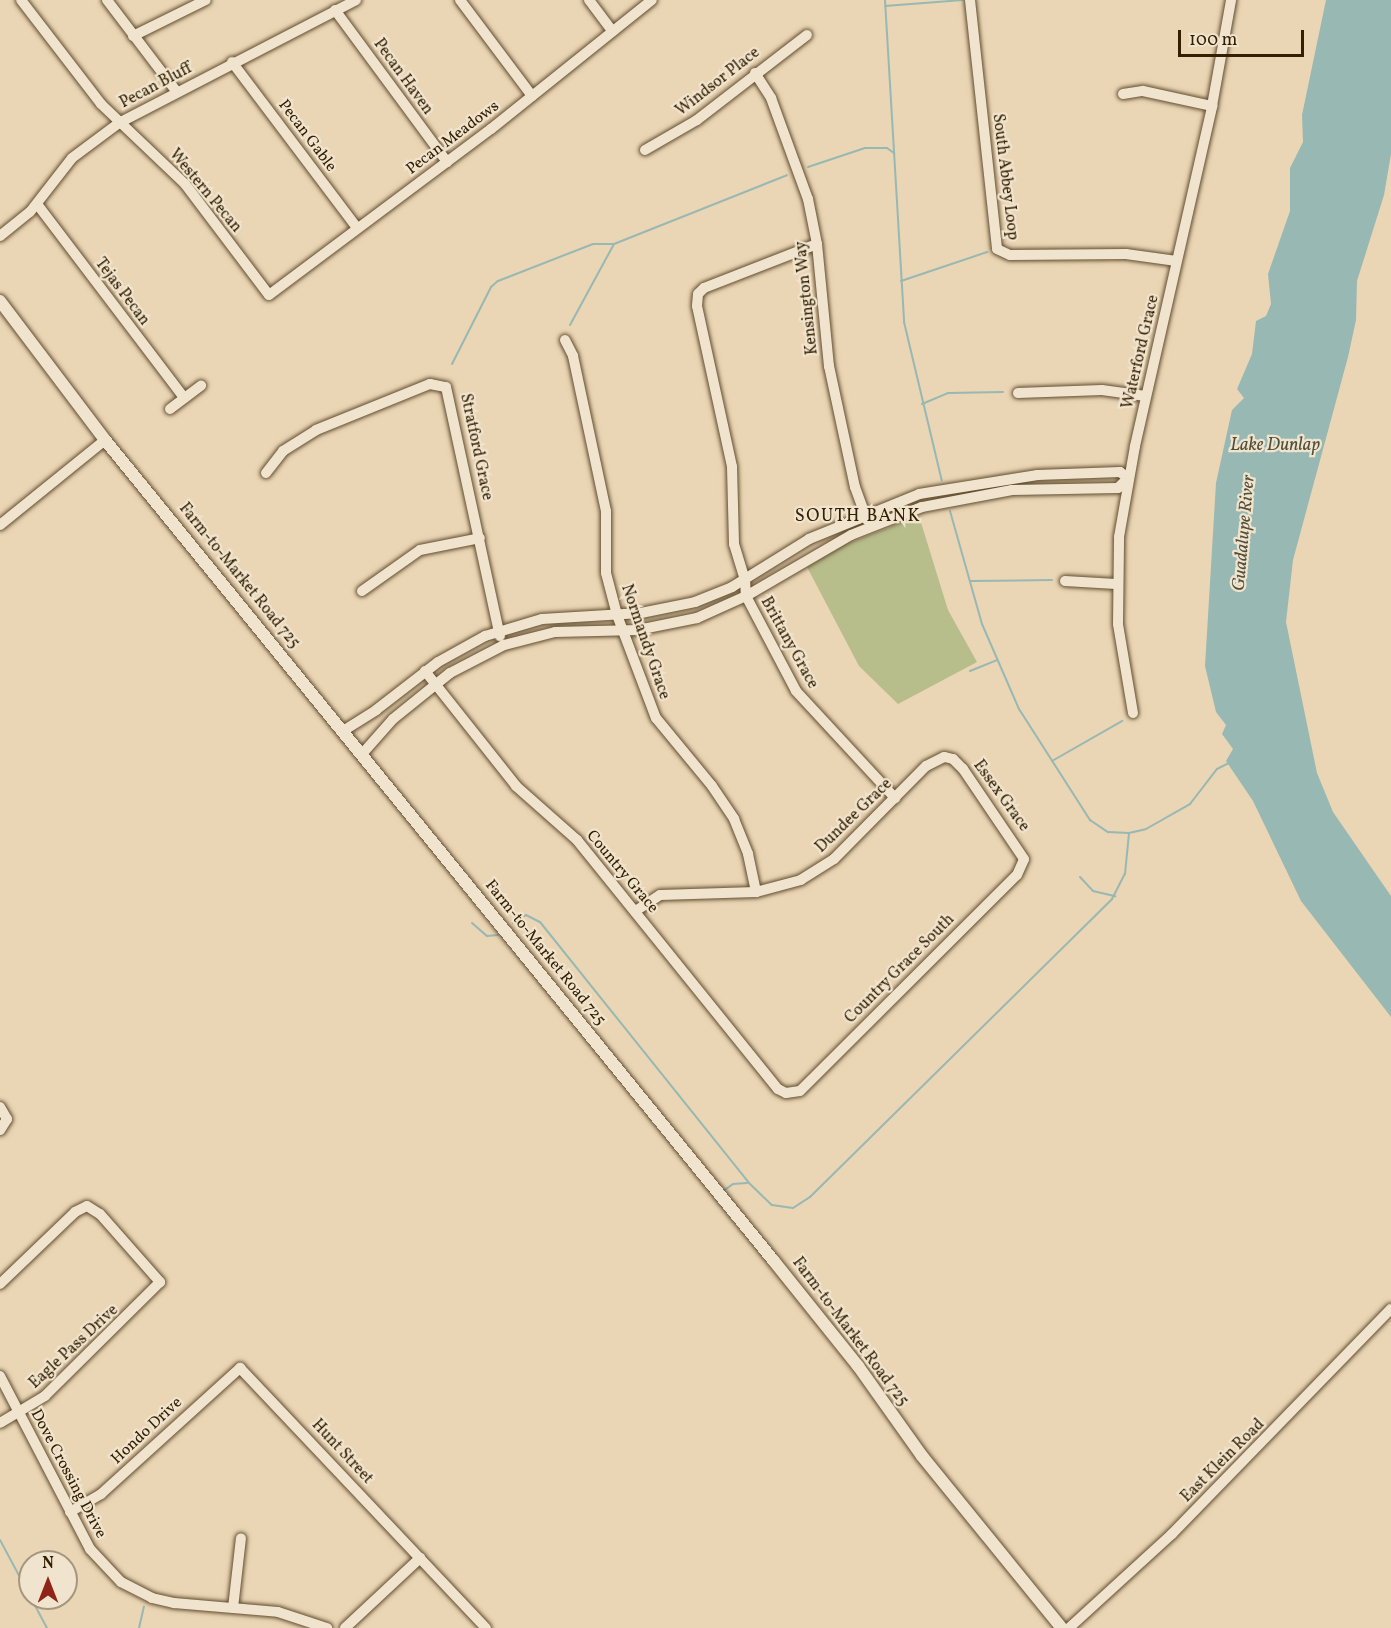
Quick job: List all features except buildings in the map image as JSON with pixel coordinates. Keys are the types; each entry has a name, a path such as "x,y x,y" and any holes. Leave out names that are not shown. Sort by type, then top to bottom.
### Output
{"street":[{"name":"Western Pecan","path":"21,0 86,86 119,123 185,184 269,295"},
{"path":"106,0 176,91"},
{"path":"133,36 206,0"},
{"name":"Pecan Bluff","path":"0,236 37,204 72,158 119,123 176,91 356,0"},
{"path":"460,0 532,96"},
{"path":"589,0 612,31"},
{"name":"Pecan Meadows","path":"269,295 447,162 652,0"},
{"name":"South Abbey Loop","path":"970,0 998,249 1010,255 1126,254 1177,261"},
{"name":"Waterford Grace","path":"1132,713 1120,643 1116,584 1128,478 1212,106 1232,0"},
{"name":"Pecan Haven","path":"335,10 447,162"},
{"name":"Windsor Place","path":"645,150 687,126 807,35"},
{"name":"Pecan Gable","path":"232,62 357,228"},
{"name":"Kensington Way","path":"755,73 771,98 800,175 817,244 826,347 855,487 869,527"},
{"path":"1123,94 1143,91 1212,106"},
{"name":"Tejas Pecan","path":"37,204 184,398"},
{"name":"Brittany Grace","path":"817,244 707,286 698,294 697,306 734,478 736,555 745,579 746,596 796,691 895,798"},
{"name":"Farm-to-Market Road 725","path":"0,301 105,440 773,1260 858,1366 922,1456 1062,1628"},
{"name":"Normandy Grace","path":"565,340 573,356 606,511 606,573 617,615 625,631 642,687 659,723 712,786 734,819 748,854 756,892"},
{"name":"Stratford Grace","path":"266,473 284,451 316,430 430,384 442,385 450,393 499,631 504,645"},
{"path":"170,409 201,386"},
{"path":"1018,393 1102,390 1146,396"},
{"path":"0,525 105,440"},
{"path":"343,731 376,711 425,671 464,646 499,631 555,617 617,615 683,605 745,579 809,538 864,514 919,494 985,480 1120,472 1128,478 1118,488 1053,487 978,495 922,507 869,527 800,561 746,596 683,622 625,631 555,632 504,645 471,660 436,684 388,725 362,754"},
{"path":"362,591 420,550 480,538"},
{"path":"1065,581 1116,584"},
{"name":"Country Grace","path":"425,671 516,786 570,832 778,1089 790,1094"},
{"path":"376,711 388,725"},
{"name":"Dundee Grace","path":"635,911 653,898 668,894 756,892 788,885 822,867 926,766 948,757"},
{"name":"Essex Grace","path":"948,757 963,769 1024,859"},
{"name":"Country Grace South","path":"790,1094 800,1091 1017,875 1024,859"},
{"path":"0,1107 7,1119 0,1130"},
{"name":"Eagle Pass Drive","path":"0,1284 75,1212 87,1206 100,1214 160,1282 45,1396 0,1423"},
{"name":"East Klein Road","path":"1070,1628 1172,1534 1391,1309"},
{"name":"Hondo Drive","path":"70,1512 101,1494 240,1368"},
{"name":"Hunt Street","path":"240,1368 486,1628"},
{"name":"Dove Crossing Drive","path":"0,1376 90,1549 107,1570 135,1591 174,1603 278,1612 327,1628"},
{"path":"233,1608 241,1538"},
{"path":"345,1628 420,1558"}],"green space":[{"path":"919,516 948,610 977,662 898,704 859,666 807,567 846,544"}],"water":[{"name":"Lake Dunlap","path":"1326,0 1391,0 1391,154 1384,195 1357,281 1356,320 1348,357 1293,560 1286,622 1317,773 1333,812 1391,896 1391,1017 1301,901 1253,801 1226,761 1233,749 1222,734 1226,725 1216,712 1205,666 1216,483 1232,410 1244,398 1237,389 1252,354 1256,321 1266,316 1271,304 1268,274 1290,211 1290,168 1303,142 1302,115"}],"waterway":[{"path":"885,0 904,322 942,481"},
{"path":"885,6 963,0"},
{"path":"808,167 865,148 887,148 894,153"},
{"path":"452,364 491,287 498,281 593,244 614,244 787,175"},
{"path":"570,325 614,244"},
{"path":"901,281 987,252"},
{"path":"922,404 948,393 1003,392"},
{"path":"950,511 982,624 1019,709 1090,820 1108,832 1129,833 1146,829 1190,804 1217,769 1229,763"},
{"path":"971,581 1052,580"},
{"path":"970,671 997,660"},
{"path":"1052,761 1122,721"},
{"path":"513,923 526,915 540,922 749,1183 772,1205 793,1208 810,1197 1112,899 1125,874 1129,833"},
{"path":"1080,877 1093,891 1115,896"},
{"path":"472,923 487,936 498,935"},
{"path":"723,1191 733,1184 747,1183"},
{"path":"0,1540 18,1574"},
{"path":"139,1628 144,1607"},
{"path":"37,1610 47,1628"}],"district":[{"name":"SOUTH BANK","path":"858,517"}],"water label":[{"name":"Guadalupe River","path":"1245,533"}]}
